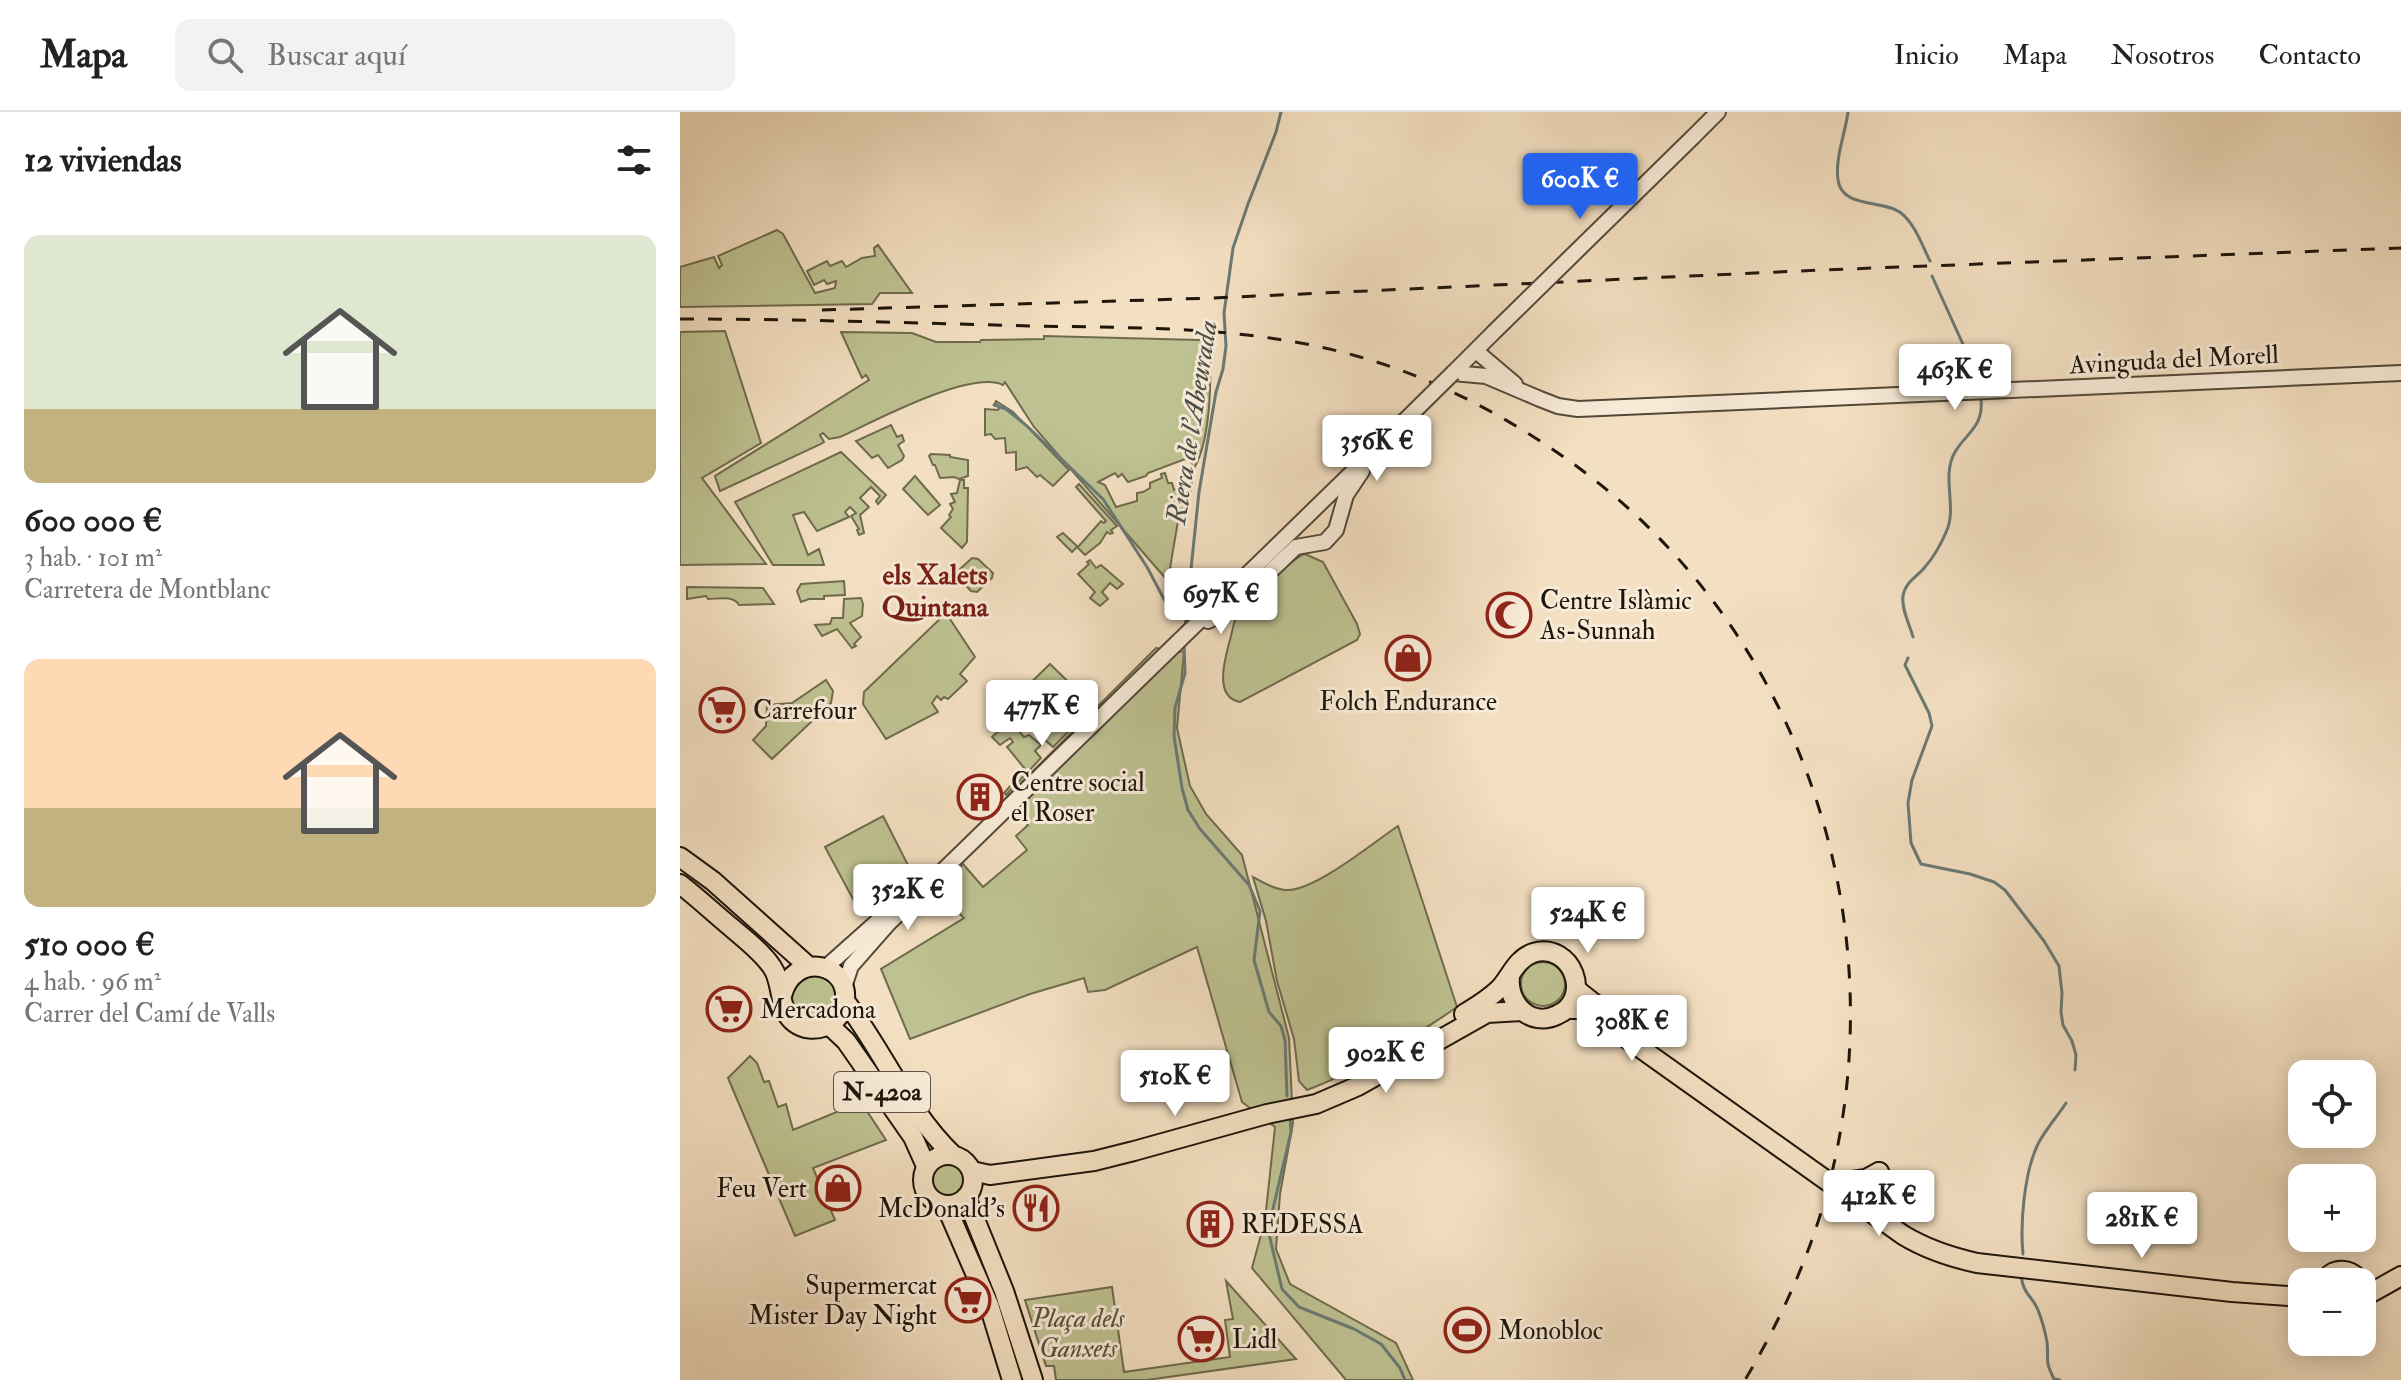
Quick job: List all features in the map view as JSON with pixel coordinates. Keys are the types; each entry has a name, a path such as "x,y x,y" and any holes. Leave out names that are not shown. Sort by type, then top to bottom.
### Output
{"main road":[{"name":"N-420a","path":"680,857 817,967 835,974 844,994 907,1096 942,1144 965,1161 978,1182 1004,1291 1033,1380"},
{"path":"680,884 757,950 773,969 787,1016 795,1023 816,1029 829,1025 842,1013 844,994"},
{"path":"946,1206 954,1204 978,1182 1084,1165 1323,1101 1358,1086 1478,1012 1510,977 1517,964 1535,953 1550,952 1568,963 1575,976 1576,989 1567,1009 1556,1016 1534,1017 1522,1011 1511,996 1510,977"},
{"path":"782,996 784,985 793,973 817,967"},
{"path":"1576,989 1719,1098 1742,1122"},
{"path":"1567,1009 1587,1011 1921,1245 1956,1259 2232,1292 2288,1295"},
{"path":"1267,1114 1312,1096 1478,1012 1522,1011"},
{"path":"1607,1024 1678,1066 1846,1182 1921,1245"},
{"name":"N-420a","path":"829,1025 846,1041 913,1137 926,1166 922,1180 924,1190 933,1201 946,1206 989,1305 1012,1380"},
{"path":"1323,1101 1324,1094 1390,1056"},
{"path":"1768,1140 1787,1147 1934,1241 1982,1263"},
{"path":"926,1166 937,1157 953,1155"},
{"path":"1846,1182 1866,1179 1879,1172"},
{"path":"1864,1198 1879,1172"},
{"path":"1879,1172 1884,1203 1890,1214"},
{"path":"2376,1281 2396,1278"},
{"path":"2376,1290 2396,1278"}],"street":[{"path":"844,994 851,966 863,951 1718,112"},
{"path":"1491,371 1494,332"},
{"path":"1474,352 1491,371"},
{"path":"1453,373 1491,371"},
{"name":"Avinguda del Morell","path":"1491,371 1521,390 1558,406 1578,409 2401,373"},
{"path":"1193,628 1231,609 1296,547 1325,542 1336,530 1346,495 1375,450"},
{"path":"817,967 910,891 950,865"}],"green space":[{"path":"777,230 783,234 815,293 835,288 836,281 827,284 824,280 814,285 807,271 827,261 830,266 842,261 846,267 862,258 875,256 874,248 878,245 912,293 880,293 872,304 680,307 680,267 714,257 719,268 722,265 718,256"},
{"path":"725,331 761,443 702,478 766,564 680,565 680,332"},
{"path":"841,332 912,333 936,342 1044,339 1044,336 1210,342 1207,428 1198,461 1191,473 1192,461 1185,459 1128,482 1122,474 1118,477 1115,473 1098,482 1105,485 1116,507 1137,501 1137,493 1150,488 1150,483 1162,478 1161,474 1165,473 1174,490 1186,487 1191,477 1192,487 1186,509 1180,509 1170,568 1176,570 1174,588 1034,427 1005,382 1003,385 988,382 969,384 946,390 840,437 829,439 823,433 820,435 824,442 821,444 720,491 715,476 869,380 866,375 862,378"},
{"path":"996,401 1013,412 1069,470 1053,486 1027,467 1016,470 1016,452 1006,453 1005,438 995,439 991,434 985,435 985,409 998,410 1000,407"},
{"path":"891,425 897,437 902,435 904,441 898,445 904,456 888,468 878,455 872,458 856,441"},
{"path":"841,452 886,495 878,504 876,501 880,496 871,487 860,498 869,507 860,515 864,533 859,535 851,516 856,513 850,507 845,512 849,517 817,531 804,512 793,515 808,555 819,549 824,565 773,565 735,502"},
{"path":"929,456 968,460 968,476 940,478"},
{"path":"915,476 940,505 928,515 903,489"},
{"path":"960,480 964,480 964,488 968,488 967,542 962,548 941,528 951,517 949,515 953,509 950,504 955,502 951,494 957,493"},
{"path":"1079,484 1117,526 1111,530 1113,533 1107,532 1100,543 1085,555 1077,547 1072,552 1057,537 1063,533 1078,547 1101,521 1106,521 1076,487"},
{"path":"1305,554 1323,562 1357,624 1360,634 1357,640 1240,702 1231,699 1226,692 1223,674 1237,615 1271,580"},
{"path":"972,558 978,559 993,573 992,578 977,592 971,591 958,577 958,571"},
{"path":"1090,560 1096,568 1101,565 1123,584 1117,589 1110,583 1102,592 1108,599 1100,606 1090,598 1095,592 1078,574"},
{"path":"844,581 845,595 801,602 797,591 801,584"},
{"path":"687,587 763,588 774,604 739,605 729,599 708,599 706,596 687,599"},
{"path":"861,598 862,616 850,623 861,637 854,644 856,646 852,648 837,629 822,636 815,625 830,624 832,618 843,618 844,599"},
{"path":"946,613 975,657 960,674 967,681 948,699 944,697 941,700 937,696 932,703 938,712 886,739 863,704 864,692"},
{"path":"1156,648 1184,652 1177,728 1190,786 1206,814 1242,855 1289,1038 1293,1123 1280,1194 1276,1249 1290,1284 1396,1343 1413,1380 1346,1380 1252,1268 1265,1220 1275,1127 1242,1102 1197,947 1105,990 1088,992 1084,978 1030,994 910,1039 881,969 964,918 936,891 963,864 983,887 1027,850 1016,836 1028,825 1018,810 1005,799"},
{"path":"1050,664 1082,695 1079,698 1068,689 1061,698 1081,719 1053,747 1025,722 1012,701"},
{"path":"826,680 833,691 831,703 772,759 753,740 766,726 767,705 792,703"},
{"path":"1014,717 1018,722 1013,728 1041,745 1035,751 1041,758 1006,795 1004,793 1025,769 1007,747 1013,742 1010,738 1000,745 992,737"},
{"path":"883,816 911,871 854,901 825,847"},
{"path":"1398,826 1457,1007 1385,1053 1307,1090 1299,1081 1294,1039 1253,877 1279,889 1300,888 1329,874"},
{"path":"1543,962 1559,968 1565,984 1559,1000 1543,1006 1527,1000 1521,984 1527,968"},
{"path":"813,974 829,981 836,997 829,1013 813,1020 797,1013 790,997 797,981"},
{"path":"750,1056 757,1063 764,1082 769,1081 778,1107 786,1104 793,1130 861,1102 886,1140 813,1168 835,1220 795,1236 728,1078"},
{"path":"948,1162 961,1167 966,1180 961,1193 948,1198 935,1193 930,1180 935,1167"},
{"name":"Plaça dels Ganxets","path":"1226,1281 1296,1359 1147,1380 1056,1380 1054,1366 1046,1366 1025,1300 1112,1287 1124,1372 1230,1357 1225,1320 1233,1319"}],"waterway":[{"name":"Riera de l'Abeurada","path":"1185,627 1199,492 1226,346 1224,313 1233,248 1281,112"},
{"path":"1848,112 1838,163 1841,189 1855,199 1901,213 1914,229 1930,261"},
{"path":"1932,276 1978,384"},
{"path":"1913,637 1903,606 1904,591 1931,559 1947,530 1950,521 1951,461 1959,445 1977,423 1981,399"},
{"path":"994,405 1006,409 1027,426 1103,499 1165,601 1184,615"},
{"name":"Riera de l'Abeurada","path":"1184,643 1185,673 1175,708 1174,736 1182,788 1188,810 1200,829 1249,885 1260,911 1254,960 1269,1012 1281,1026 1285,1040 1287,1096"},
{"path":"1908,658 1905,665 1929,713 1932,726 1912,780 1908,803 1911,843 1921,864 1970,874 1994,882 2005,890 2044,941 2059,966 2061,1012 2076,1055 2075,1070"},
{"path":"2023,1254 2023,1214 2029,1169 2041,1139 2066,1103"},
{"name":"Riera de l'Abeurada","path":"1290,1117 1291,1132 1268,1230 1282,1289 1299,1307 1354,1329 1381,1344 1400,1368 1405,1380"},
{"path":"2021,1276 2042,1322 2049,1367 2054,1379 2060,1380"}],"railway":[{"path":"822,310 1214,298 1821,270 2401,248"},
{"path":"680,319 1153,328 1234,334 1313,346 1353,355 1413,375 1499,416 1579,468 1657,536 1722,613 1774,699 1814,792 1839,889 1850,989 1846,1091 1827,1192 1812,1241 1792,1289 1745,1380"}],"place":[{"name":"Centre Islàmic As-Sunnah","path":"1509,615"},
{"name":"Folch Endurance","path":"1408,658"},
{"name":"Carrefour","path":"722,710"},
{"name":"Centre social el Roser","path":"980,797"},
{"name":"Mercadona","path":"729,1009"},
{"name":"Feu Vert","path":"838,1188"},
{"name":"McDonald's","path":"1036,1208"},
{"name":"REDESSA","path":"1210,1224"},
{"name":"Supermercat Mister Day Night","path":"968,1300"},
{"name":"Monobloc","path":"1467,1330"},
{"name":"Lidl","path":"1201,1339"}],"district":[{"name":"els Xalets Quintana","path":"935,590"}]}
